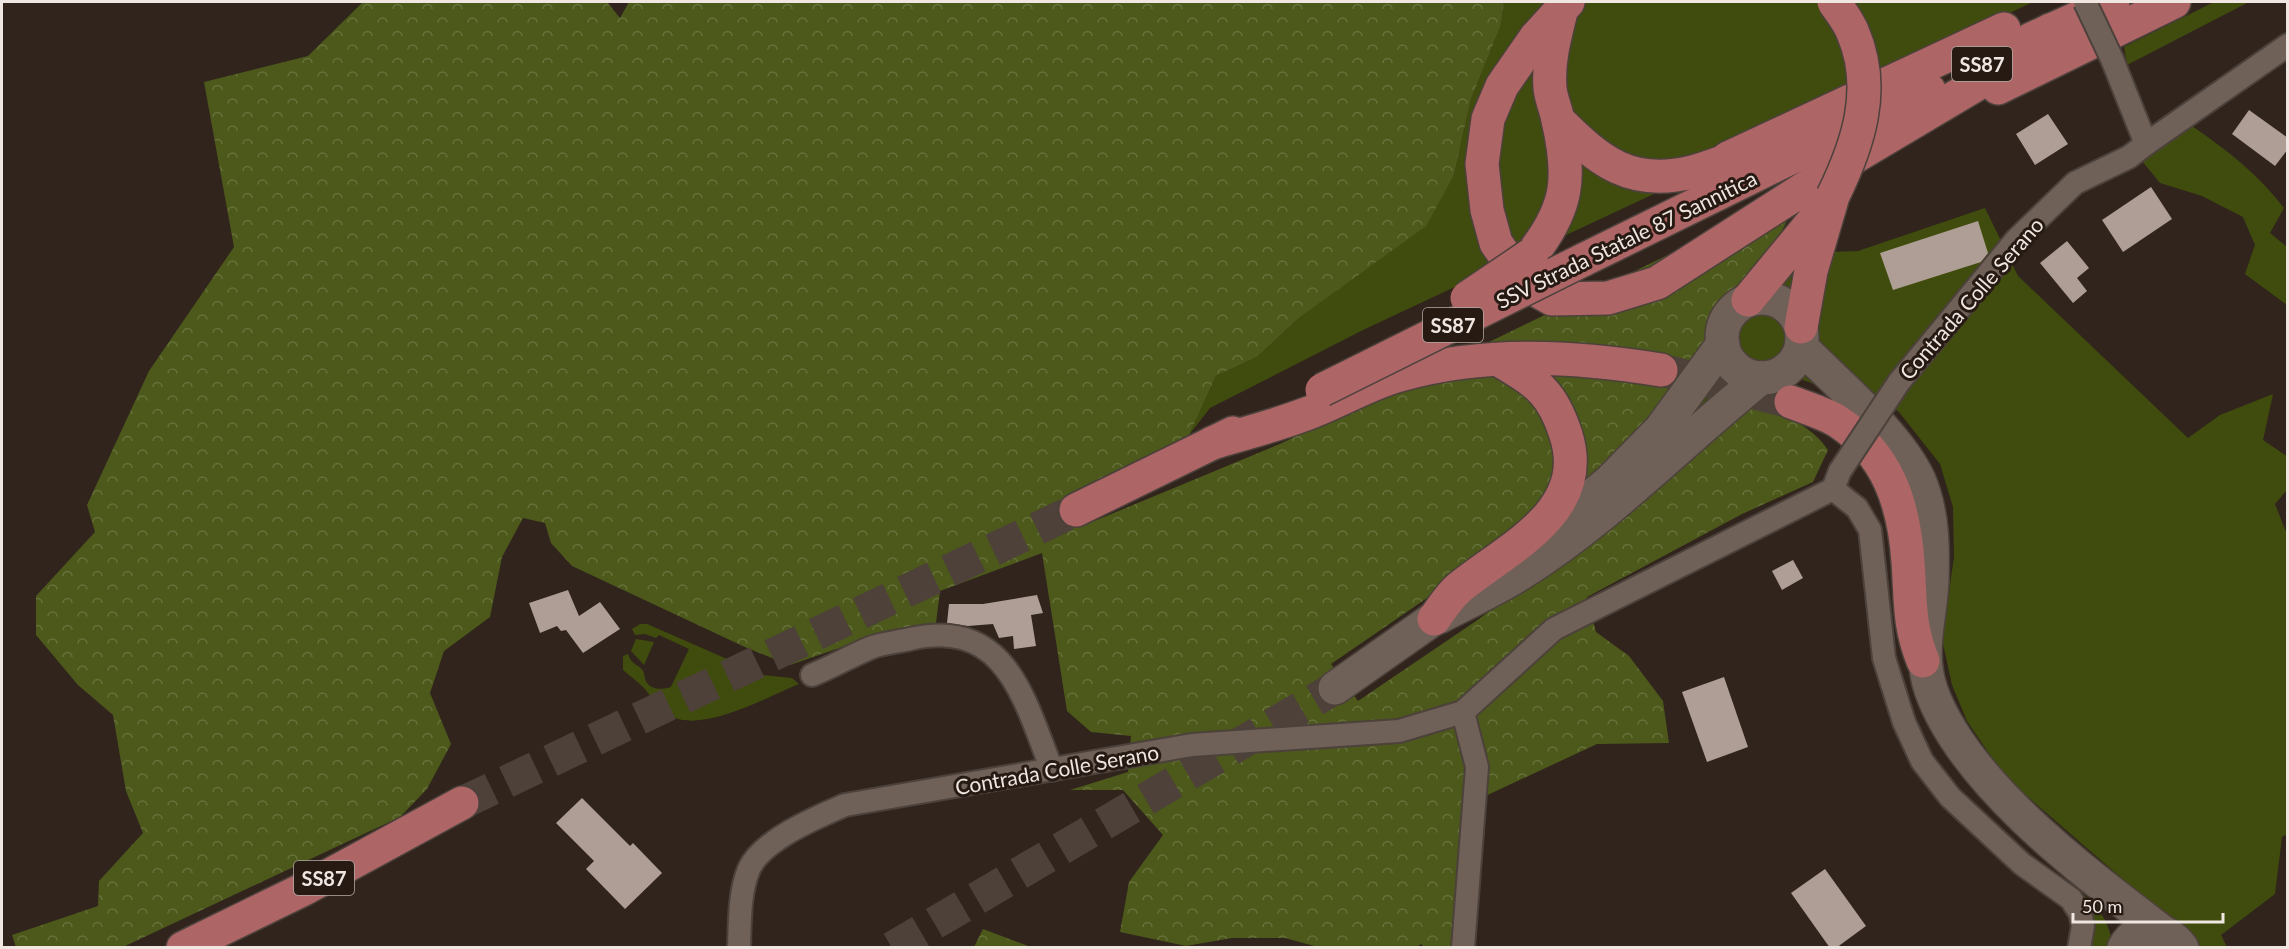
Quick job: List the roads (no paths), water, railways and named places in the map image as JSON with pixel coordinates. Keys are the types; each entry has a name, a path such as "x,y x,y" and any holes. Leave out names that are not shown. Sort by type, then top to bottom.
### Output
{"main road":[{"path":"1748,300 1837,165 1853,156 1865,99 1863,69 1853,32 1834,2"},
{"name":"SSV Strada Statale 87 Sannitica","path":"1076,510 1583,260 1837,165 1914,97 2054,16 2113,2"},
{"path":"1728,158 1837,165 2174,2"},
{"path":"1565,4 1536,38 1502,86 1488,119 1482,164 1487,210 1496,243 1525,284 1552,299 1608,298 1657,283 1837,165 1989,77 2054,16"},
{"path":"1322,390 1401,332 1478,292 1532,254 1549,232 1564,201 1565,160 1550,90 1550,60 1565,4"},
{"path":"1558,120 1589,150 1621,171 1662,178 1695,171 1728,158 2004,28 2054,16"},
{"path":"1914,97 2004,28"},
{"path":"1434,619 1520,575 1583,529 1650,475 1713,417 1776,386 1792,366 1801,338 1811,271 1837,165"},
{"path":"1335,688 1434,619 1548,533 1609,482 1661,429 1722,344 1725,323 1738,306 1748,300 1761,298 1774,300 1796,315 1801,338 1898,448 1919,479 1930,516 1931,592 1923,661"},
{"path":"1722,344 1727,358 1748,376 1865,411"},
{"path":"1434,619 1458,589 1543,524 1558,505 1569,481 1569,445 1557,408 1537,383 1499,360"},
{"path":"1212,443 1303,415 1398,375 1455,362 1604,361 1661,370"},
{"path":"1776,386 1837,421 1873,451 1891,480 1900,510 1908,561 1913,635 1932,691 1950,728 1974,762 2005,797 2095,881 2176,943"},
{"name":"SS87","path":"183,948 304,889 462,803"},
{"path":"2095,881 2112,908 2125,945 2141,932 2176,943"}],"street":[{"path":"2085,2 2112,59 2146,144"},
{"name":"Contrada Colle Serano","path":"739,948 742,892 750,867 765,851 804,824 845,805 1192,745 1399,731 1463,712 1554,629 1836,480 1899,382 2016,240 2075,183 2129,157 2288,45"},
{"path":"1836,480 1870,530 1884,658 1904,722 1922,761 1958,805 2022,864 2071,899 2080,913 2083,926 2079,947"},
{"path":"812,675 872,647 916,637 946,633 979,642 1002,662 1022,697 1052,770"},
{"path":"1463,712 1477,767 1463,948"}],"tunnel":[{"path":"1661,370 1791,402"},
{"path":"462,803 1076,510"},
{"path":"892,948 1335,688"}]}
